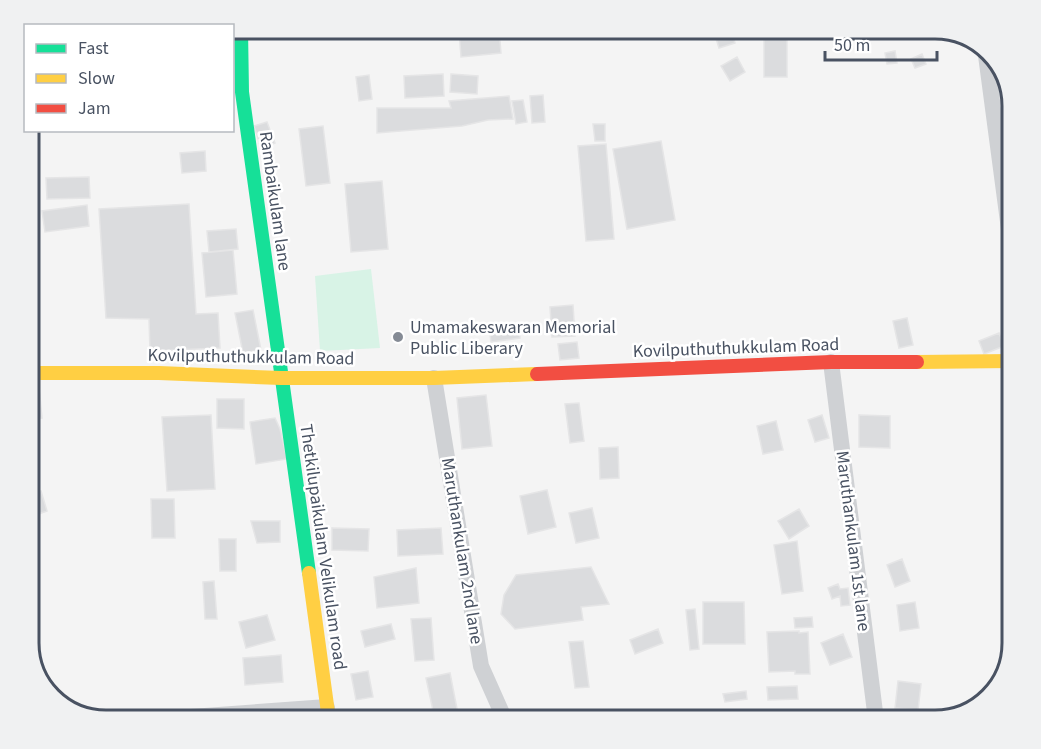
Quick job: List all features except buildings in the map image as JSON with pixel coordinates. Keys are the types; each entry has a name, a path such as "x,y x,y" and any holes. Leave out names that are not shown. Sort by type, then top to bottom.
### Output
{"street":[{"name":"Rambaikulam lane","path":"241,39 242,92 281,378"},
{"path":"987,64 1002,176"},
{"name":"Kovilputhuthukkulam Road","path":"39,373 159,373 281,378 434,378 831,362 1002,361"},
{"name":"Maruthankulam 1st lane","path":"831,362 875,710"},
{"name":"Thetkilupaikulam Velikulam road","path":"281,378 327,710"},
{"name":"Maruthankulam 2nd lane","path":"434,378 481,666 501,710"}],"green space":[{"path":"371,269 380,348 320,351 315,276"}],"traffic: fast":[{"path":"241,39 242,92 309,573"}],"traffic: slow":[{"path":"917,362 1002,361"},
{"path":"39,373 159,373 281,378 434,378 537,374"},
{"path":"309,573 328,710"}],"traffic: jam":[{"path":"537,374 831,362 917,362"}],"place":[{"name":"Umamakeswaran Memorial Public Liberary","path":"398,337"}]}
